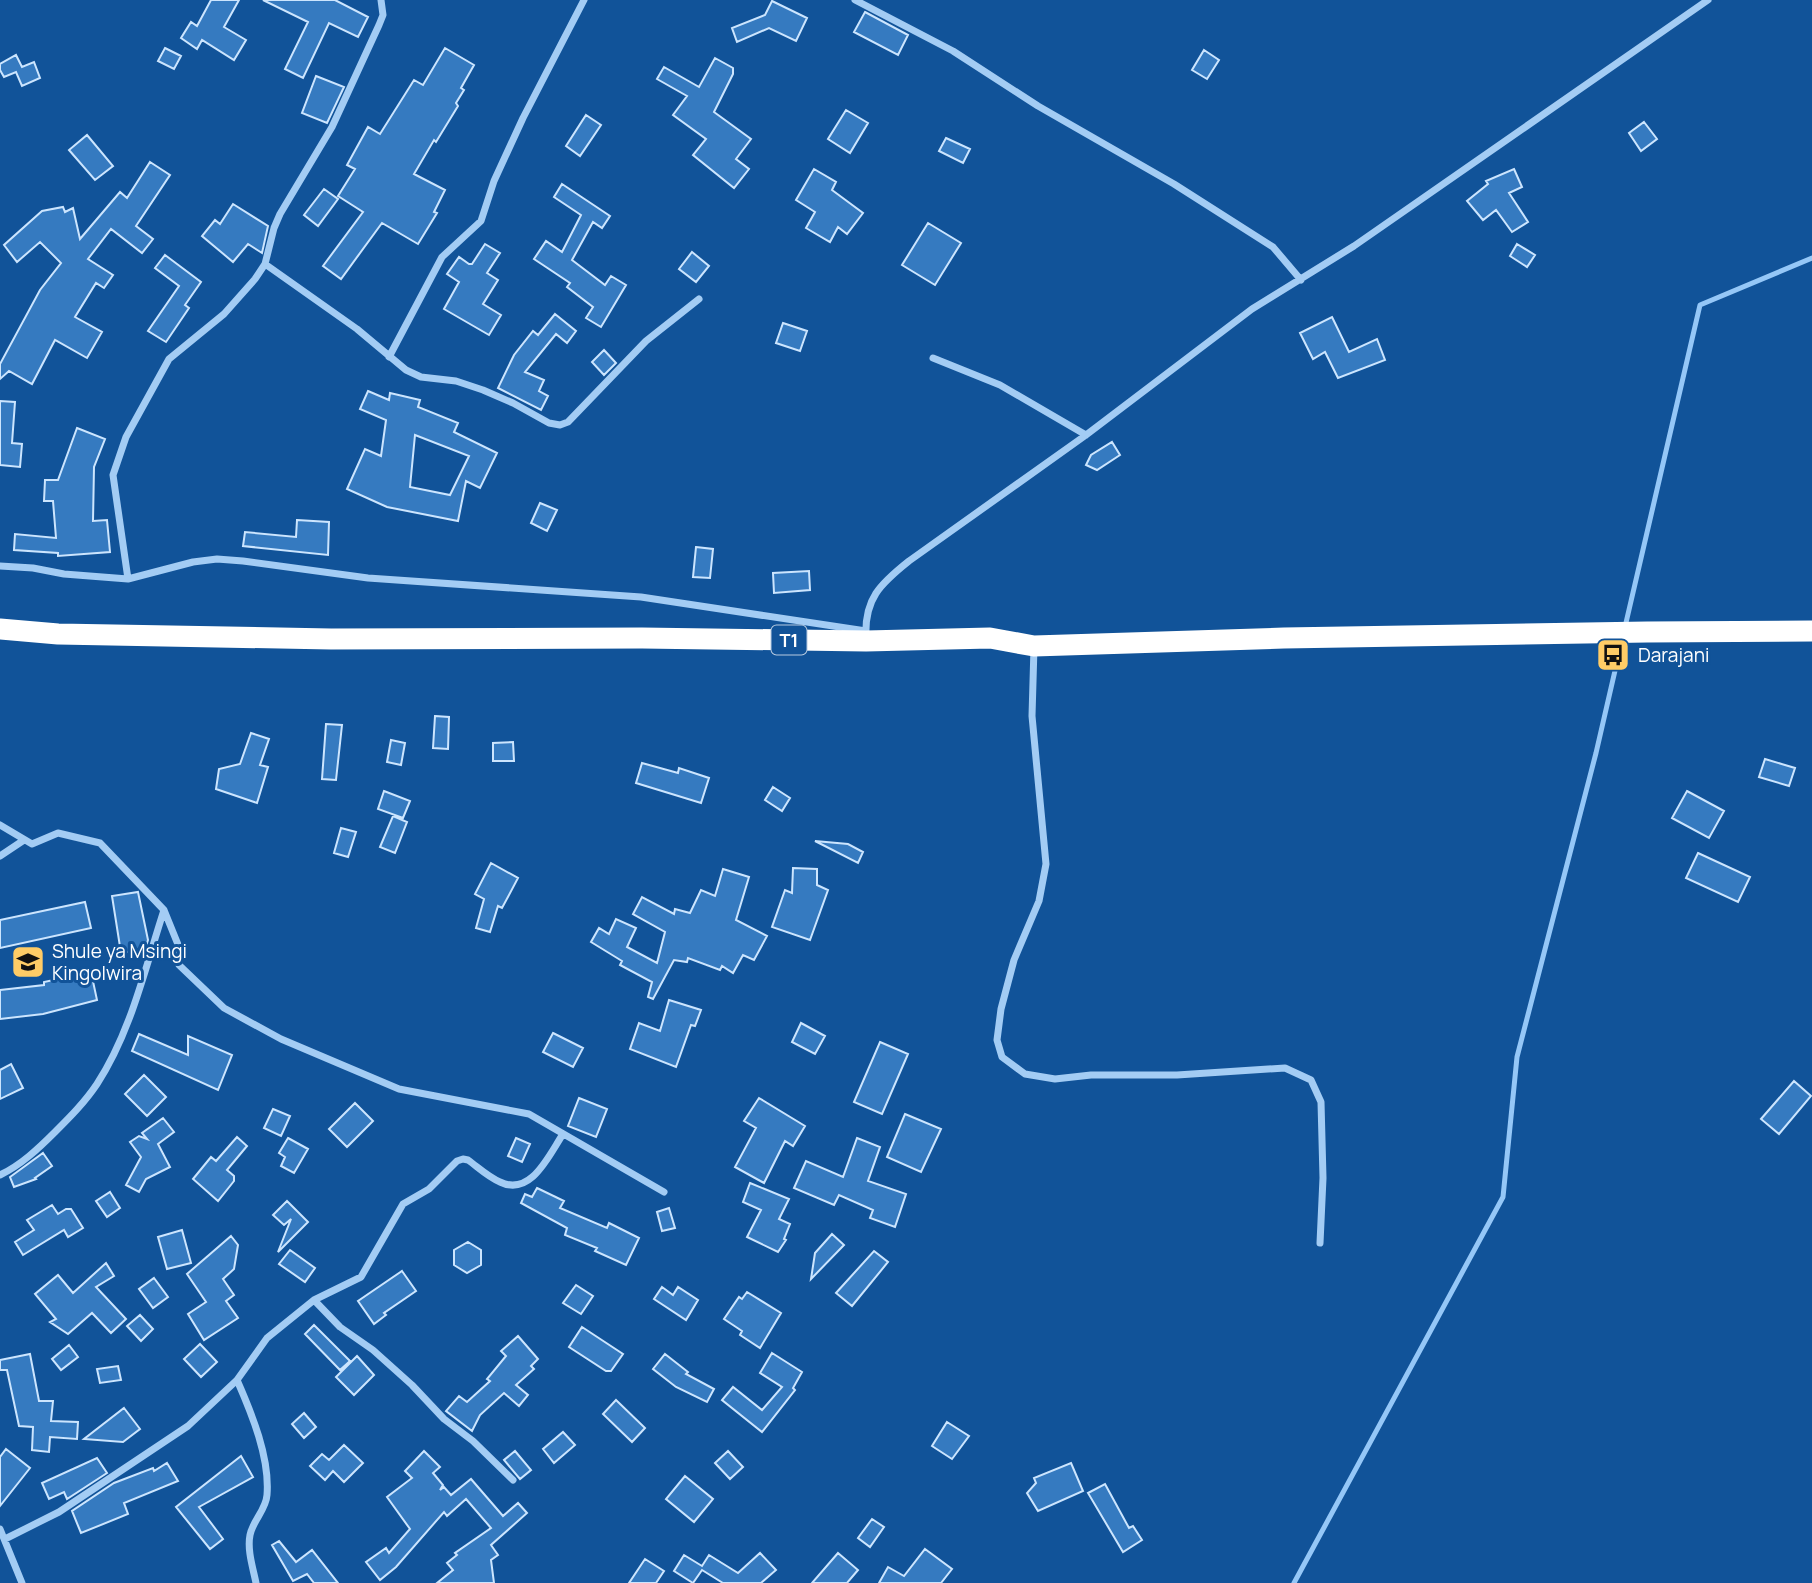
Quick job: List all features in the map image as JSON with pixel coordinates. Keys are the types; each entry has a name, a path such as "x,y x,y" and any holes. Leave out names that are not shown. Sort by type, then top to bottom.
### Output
{"highway":[{"name":"T1","path":"0,629 58,634 331,639 866,636 990,638 1034,646 1284,638 1812,631"}],"street":[{"path":"128,579 113,475 126,437 169,359 224,314 265,264 279,214 332,127 372,42 383,15 381,0"},
{"path":"389,357 442,257 481,221 494,181 523,118 584,0"},
{"path":"855,0 953,51 1038,106 1174,184 1273,247 1301,280"},
{"path":"0,566 128,579 193,562 217,559 243,561 368,578 641,597 866,636 874,594 881,584 909,561 1086,436 1252,309 1354,246 1708,0"},
{"path":"265,264 357,329 406,370 421,377 456,381 483,390 548,423 560,425 568,422 646,341 699,299"},
{"path":"933,358 1000,385 1086,436"},
{"path":"1034,646 1032,716 1046,864 1039,901 1014,960 1001,1009 997,1040 1002,1057 1025,1074 1055,1079 1091,1075 1177,1075 1285,1068 1311,1080 1321,1102 1323,1178 1320,1243"},
{"path":"0,825 32,844 58,833 100,843 164,910 179,947 179,965 224,1008 258,1028 399,1090 529,1114 664,1192"},
{"path":"0,856 24,840"},
{"path":"0,1175 38,1149 98,1082 121,1040 164,910"},
{"path":"5,1539 59,1512 188,1426 237,1380 267,1338 314,1300 360,1277 403,1204 429,1189 457,1161 468,1160 499,1182 512,1186 523,1184 536,1174 563,1134"},
{"path":"314,1300 340,1327 383,1359 444,1419 473,1441 513,1479"},
{"path":"237,1380 257,1431 267,1494 264,1507 250,1535 249,1548 256,1583"},
{"path":"0,1529 22,1583"}],"building":[{"path":"211,0 239,0 224,27 246,40 234,60 202,40 197,49 181,38 191,22 197,26"},
{"path":"263,0 335,0 368,17 358,37 329,23 303,78 285,69 308,22"},
{"path":"772,1 807,18 796,41 769,28 737,42 732,28 765,15"},
{"path":"865,12 908,35 898,55 854,32"},
{"path":"165,48 181,56 174,69 158,61"},
{"path":"445,48 474,65 461,88 464,90 456,103 458,106 414,174 445,190 434,212 437,213 418,244 382,223 341,279 323,266 363,212 338,196 355,169 347,165 368,127 380,134 414,80 423,85"},
{"path":"1204,50 1219,60 1207,79 1192,70"},
{"path":"16,55 22,67 34,62 40,78 22,86 16,72 4,77 0,64"},
{"path":"715,58 733,68 733,74 714,112 751,139 736,159 749,169 734,188 693,155 706,139 673,115 687,96 657,79 664,67 699,87"},
{"path":"316,76 344,87 327,123 302,113"},
{"path":"846,110 868,123 850,153 828,139"},
{"path":"586,115 601,125 580,156 566,146"},
{"path":"1644,122 1657,139 1641,151 1629,133"},
{"path":"87,135 113,166 95,180 69,150"},
{"path":"946,138 970,149 963,163 939,151"},
{"path":"150,162 170,175 136,226 153,239 142,253 111,229 88,259 113,275 104,288 96,283 75,317 102,332 87,358 55,340 32,384 9,371 0,379 0,364 40,290 61,263 40,242 17,262 4,245 42,211 63,207 65,212 73,208 80,239 120,192 127,198"},
{"path":"814,169 836,182 832,190 863,213 847,234 838,227 830,242 806,228 815,212 796,200"},
{"path":"1514,169 1522,187 1509,193 1528,222 1512,232 1496,210 1483,220 1467,201 1488,184 1486,181"},
{"path":"562,184 610,216 602,228 593,222 572,260 605,285 611,276 626,285 601,327 586,318 593,307 567,287 570,283 534,259 546,241 562,252 581,215 554,197"},
{"path":"324,189 338,199 318,226 304,215"},
{"path":"233,204 268,226 262,253 248,244 233,262 202,236 215,220 220,224"},
{"path":"928,223 961,243 935,285 902,265"},
{"path":"485,244 500,253 487,273 498,280 483,304 501,315 489,335 444,309 459,282 447,274 459,257 472,264"},
{"path":"1517,244 1535,255 1527,267 1510,256"},
{"path":"692,252 709,266 696,282 679,269"},
{"path":"165,255 201,282 185,305 189,308 166,342 148,331 179,286 155,268"},
{"path":"555,314 576,331 567,343 556,334 525,372 544,380 539,391 548,396 541,410 498,388 514,355 533,331 538,335"},
{"path":"1332,317 1349,352 1377,339 1385,360 1338,378 1325,352 1313,359 1300,333"},
{"path":"783,323 807,331 800,351 776,343"},
{"path":"604,350 616,363 604,375 592,362"},
{"path":"368,391 389,400 390,393 420,400 418,407 458,423 454,432 497,453 480,488 466,481 458,521 387,507 347,489 365,449 381,456 386,420 360,409","holes":["415,435 469,456 450,495 410,487"]},
{"path":"0,401 15,402 12,443 22,444 20,467 0,465"},
{"path":"77,428 105,439 94,467 93,521 107,520 110,552 58,556 58,553 14,550 15,534 56,538 53,501 44,501 45,480 58,480"},
{"path":"1112,442 1120,455 1097,470 1086,465 1091,455"},
{"path":"540,503 557,510 547,531 531,523"},
{"path":"297,520 329,522 328,555 243,546 245,532 296,537"},
{"path":"696,547 713,549 710,578 693,577"},
{"path":"809,571 810,590 774,593 773,573"},
{"path":"435,716 449,717 448,749 433,748"},
{"path":"326,724 342,725 336,780 322,779"},
{"path":"251,733 269,739 260,765 268,767 257,803 216,789 219,769 240,764"},
{"path":"391,740 405,743 401,765 387,762"},
{"path":"513,742 514,761 493,761 493,743"},
{"path":"1765,759 1795,768 1789,786 1759,777"},
{"path":"642,763 678,773 679,768 709,778 701,803 636,783"},
{"path":"773,787 790,798 782,811 765,800"},
{"path":"384,791 410,801 403,818 378,809"},
{"path":"1687,791 1724,811 1709,838 1672,818"},
{"path":"393,816 407,822 395,853 380,847"},
{"path":"341,828 356,832 348,857 334,853"},
{"path":"815,841 848,844 863,852 858,863"},
{"path":"1698,853 1750,877 1738,902 1686,878"},
{"path":"491,863 518,878 502,908 498,906 490,932 476,928 484,899 475,894"},
{"path":"793,868 817,869 817,885 828,890 810,940 772,927 785,890 792,893"},
{"path":"723,869 749,877 736,920 767,936 754,960 743,955 733,973 722,966 720,970 688,958 687,962 674,960 653,999 648,997 652,982 620,965 622,961 591,942 599,928 609,934 616,919 636,928 627,947 657,963 665,932 633,914 642,897 674,914 675,909 690,913 701,890 715,896"},
{"path":"138,892 148,940 145,949 121,953 112,896"},
{"path":"85,902 91,928 0,948 0,920"},
{"path":"91,972 97,1000 43,1014 0,1019 0,990 44,985 44,982"},
{"path":"669,1000 701,1010 695,1026 691,1025 676,1067 630,1049 639,1023 660,1031"},
{"path":"801,1023 825,1036 815,1054 792,1042"},
{"path":"553,1033 583,1048 573,1067 543,1052"},
{"path":"139,1034 188,1055 188,1036 232,1055 218,1090 132,1051"},
{"path":"880,1042 908,1054 882,1114 854,1102"},
{"path":"11,1064 23,1088 0,1099 0,1070"},
{"path":"144,1075 166,1097 147,1116 125,1094"},
{"path":"1794,1081 1811,1096 1779,1134 1761,1119"},
{"path":"579,1098 607,1109 596,1137 568,1126"},
{"path":"759,1098 805,1126 793,1146 785,1141 764,1183 735,1167 756,1128 744,1121"},
{"path":"355,1103 373,1121 347,1147 329,1129"},
{"path":"273,1109 290,1116 281,1136 264,1128"},
{"path":"905,1114 941,1129 921,1172 887,1157"},
{"path":"163,1118 174,1132 158,1144 170,1167 146,1179 139,1192 126,1185 141,1157 130,1142 139,1136 147,1139 142,1133"},
{"path":"237,1137 247,1146 227,1170 234,1176 234,1181 218,1201 193,1179 211,1157 216,1161"},
{"path":"288,1138 308,1149 294,1173 281,1166 285,1157 279,1153"},
{"path":"516,1138 530,1144 522,1162 508,1156"},
{"path":"857,1138 880,1147 868,1181 906,1194 895,1227 870,1218 873,1210 839,1195 834,1205 794,1188 806,1161 843,1177"},
{"path":"43,1153 52,1166 36,1179 14,1187 10,1177"},
{"path":"750,1183 789,1199 779,1219 790,1224 784,1239 786,1240 778,1252 747,1237 761,1210 743,1202"},
{"path":"537,1188 564,1201 560,1208 607,1228 609,1223 639,1238 626,1265 595,1251 597,1248 565,1235 567,1228 521,1203 525,1194 532,1197"},
{"path":"110,1192 120,1208 107,1217 96,1201"},
{"path":"287,1201 308,1222 278,1252 291,1219 284,1225 273,1215"},
{"path":"52,1205 58,1214 71,1209 83,1228 68,1237 64,1230 23,1255 15,1242 34,1230 27,1220"},
{"path":"669,1208 675,1228 662,1231 657,1212"},
{"path":"182,1230 191,1263 167,1269 158,1237"},
{"path":"832,1234 844,1245 811,1279 815,1253"},
{"path":"231,1236 238,1245 234,1269 223,1279 234,1295 226,1301 238,1318 204,1340 188,1314 206,1302 187,1274"},
{"path":"468,1242 481,1250 481,1265 467,1273 454,1265 454,1250"},
{"path":"290,1250 315,1268 305,1282 279,1264"},
{"path":"874,1251 888,1262 852,1306 836,1293"},
{"path":"106,1263 114,1276 96,1287 126,1319 111,1333 92,1313 68,1334 50,1322 56,1319 35,1294 58,1275 73,1293"},
{"path":"402,1271 416,1291 384,1313 386,1315 374,1324 358,1301"},
{"path":"154,1278 168,1297 153,1308 139,1289"},
{"path":"576,1285 593,1296 581,1314 563,1303"},
{"path":"662,1287 673,1295 678,1287 698,1300 686,1320 654,1299"},
{"path":"747,1292 781,1313 760,1348 740,1335 742,1331 724,1319 739,1297 742,1299"},
{"path":"140,1315 153,1329 141,1341 127,1326"},
{"path":"314,1325 350,1361 340,1370 305,1334"},
{"path":"582,1327 623,1354 611,1371 606,1371 569,1347"},
{"path":"518,1336 538,1359 531,1366 534,1369 516,1385 528,1395 519,1406 504,1393 480,1415 472,1431 446,1411 459,1396 467,1402 490,1381 487,1379 506,1356 501,1351"},
{"path":"200,1344 217,1362 201,1377 184,1359"},
{"path":"69,1345 78,1357 61,1370 52,1359"},
{"path":"772,1353 802,1372 793,1388 795,1390 762,1432 722,1400 733,1387 762,1410 782,1387 760,1373"},
{"path":"30,1354 39,1401 53,1401 51,1421 78,1422 77,1439 50,1437 49,1452 32,1450 33,1427 19,1426 7,1370 0,1370 0,1360"},
{"path":"665,1354 688,1372 686,1374 714,1389 707,1402 676,1387 653,1369"},
{"path":"357,1356 374,1375 354,1395 336,1377"},
{"path":"118,1366 121,1380 100,1383 97,1369"},
{"path":"616,1400 645,1428 632,1442 603,1414"},
{"path":"124,1408 140,1429 123,1442 84,1439"},
{"path":"304,1413 316,1427 304,1438 292,1424"},
{"path":"947,1422 969,1436 952,1459 932,1446"},
{"path":"563,1432 575,1445 554,1463 543,1449"},
{"path":"344,1445 363,1463 344,1482 333,1471 325,1480 310,1466 322,1454 329,1460"},
{"path":"6,1449 30,1468 0,1506 0,1457"},
{"path":"424,1451 440,1467 433,1473 443,1485 440,1490 444,1487 451,1495 471,1479 503,1516 518,1503 527,1513 491,1545 498,1555 491,1560 494,1583 437,1583 453,1570 447,1563 457,1555 455,1553 491,1528 466,1499 447,1516 444,1512 396,1567 380,1580 366,1562 386,1548 389,1553 410,1529 387,1497 412,1478 405,1471"},
{"path":"515,1451 531,1470 520,1479 504,1460"},
{"path":"728,1451 743,1467 730,1479 715,1463"},
{"path":"241,1456 253,1477 199,1507 223,1539 210,1549 176,1507"},
{"path":"97,1458 107,1473 67,1499 64,1492 49,1499 42,1483"},
{"path":"167,1463 178,1481 124,1503 128,1514 81,1533 72,1511 114,1483 153,1468 154,1471"},
{"path":"1071,1463 1083,1491 1038,1511 1027,1493 1036,1483 1034,1478"},
{"path":"685,1476 713,1499 694,1522 666,1499"},
{"path":"1105,1484 1129,1528 1133,1526 1142,1540 1123,1552 1088,1493"},
{"path":"872,1519 884,1527 870,1547 858,1538"},
{"path":"279,1541 296,1562 312,1550 338,1583 314,1583 307,1574 293,1581 272,1545"},
{"path":"925,1549 952,1569 941,1583 879,1583 888,1567 904,1576"},
{"path":"760,1553 776,1570 761,1583 723,1583 702,1570 693,1583 674,1571 684,1555 702,1566 709,1555 738,1573"},
{"path":"838,1553 858,1570 847,1583 812,1583"},
{"path":"645,1559 664,1571 656,1583 629,1583"}],"waterway":[{"path":"1625,627 1700,305 1812,258"},
{"path":"1294,1583 1503,1197 1517,1057 1596,753 1623,636"}],"place":[{"name":"Darajani","path":"1613,655"},
{"name":"Shule ya Msingi Kingolwira","path":"28,962"}]}
